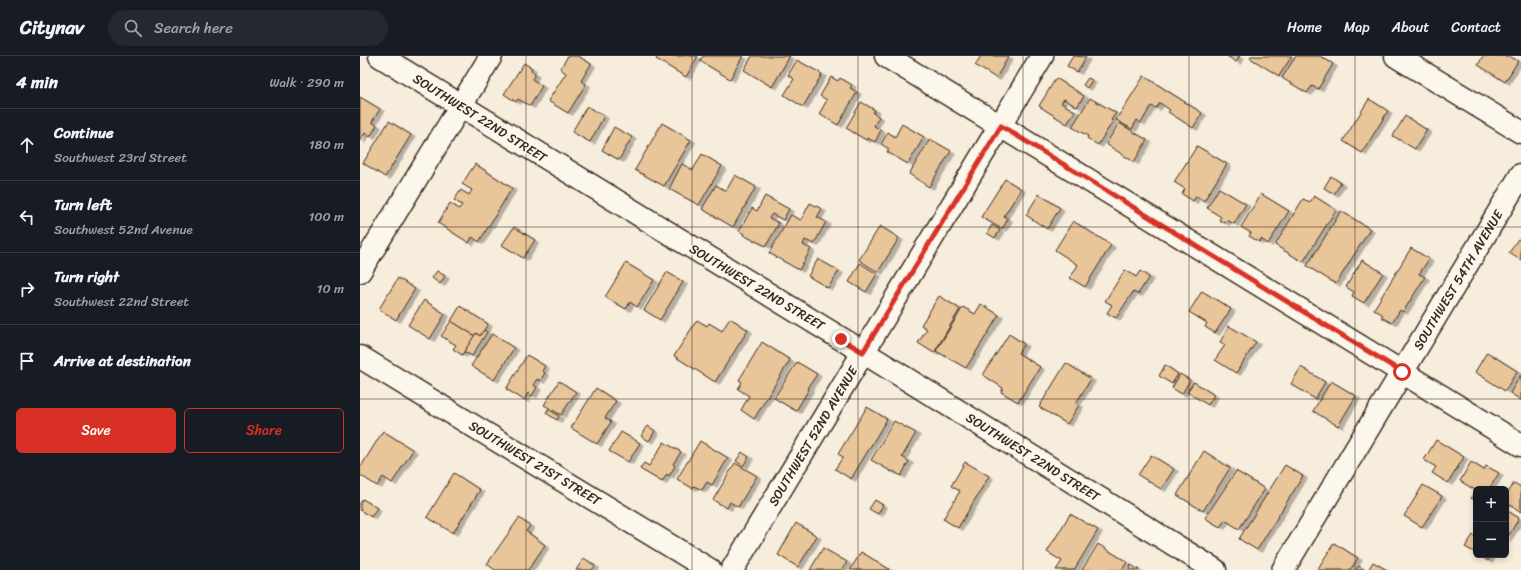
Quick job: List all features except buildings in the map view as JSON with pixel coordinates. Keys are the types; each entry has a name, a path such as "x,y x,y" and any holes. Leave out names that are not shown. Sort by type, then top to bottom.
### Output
{"street":[{"name":"SOUTHWEST 22ND STREET","path":"380,56 1215,570"},
{"path":"360,271 490,56"},
{"path":"886,56 1521,444"},
{"name":"SOUTHWEST 52ND AVENUE","path":"732,570 1042,56"},
{"path":"1396,56 1521,132"},
{"name":"SOUTHWEST 54TH AVENUE","path":"1283,570 1521,175"},
{"name":"SOUTHWEST 21ST STREET","path":"360,357 710,570"}],"route":[{"path":"841,339 863,352 1001,126 1402,372"}]}
